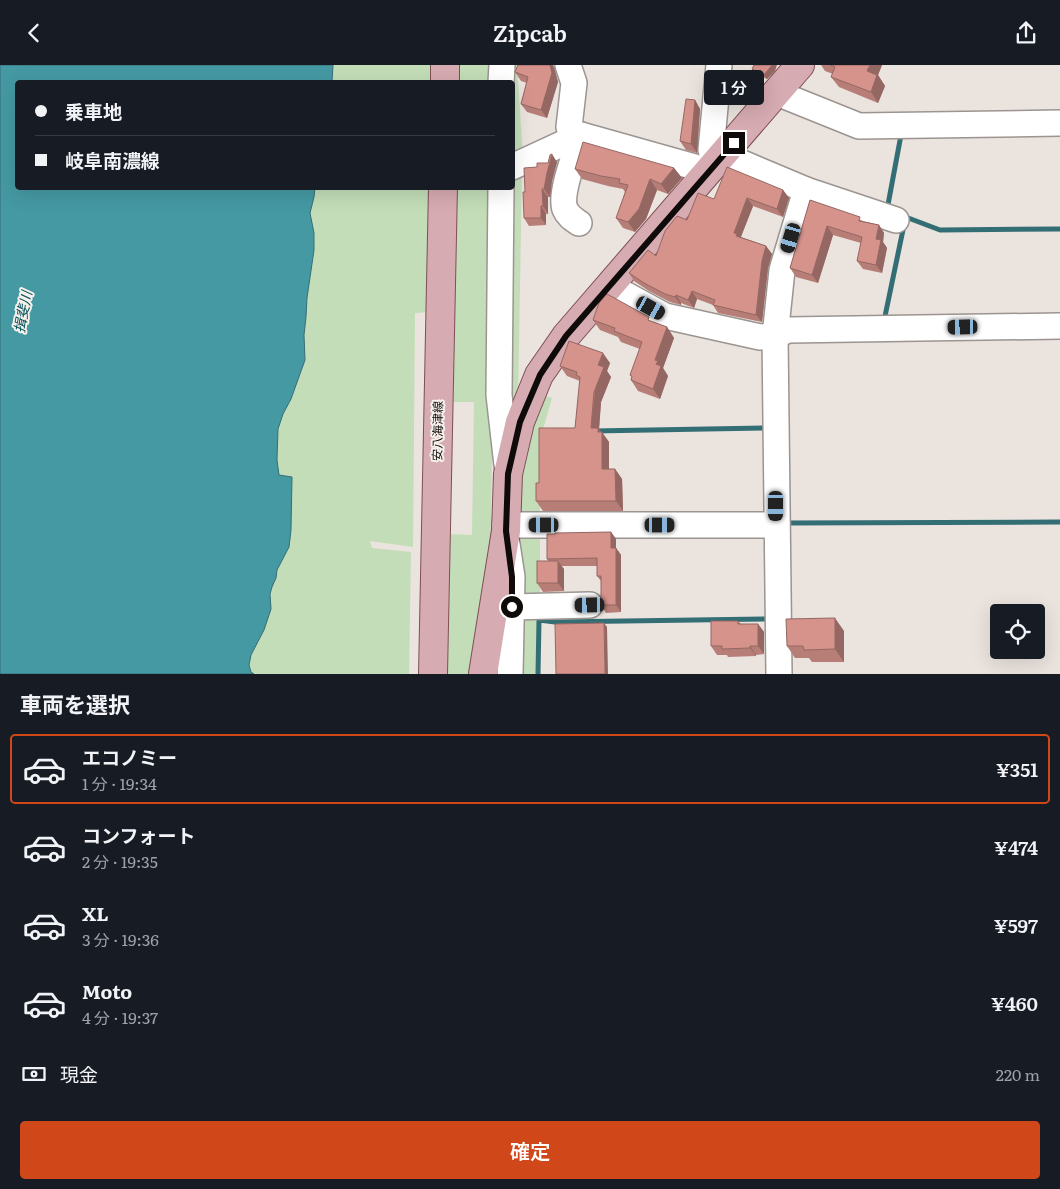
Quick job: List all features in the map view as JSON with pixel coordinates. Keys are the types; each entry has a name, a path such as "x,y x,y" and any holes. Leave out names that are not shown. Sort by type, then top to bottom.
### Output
{"main road":[{"path":"445,65 445,80"},
{"path":"483,674 506,528 508,474 520,422 540,375 566,336 800,65"},
{"name":"安八海津線","path":"433,674 442,190"}],"street":[{"path":"502,65 502,80"},
{"path":"568,65 574,83 569,127 577,137"},
{"path":"716,163 711,150 719,65"},
{"path":"777,93 858,126 1060,123"},
{"path":"577,137 564,194 565,208 571,218 579,223"},
{"path":"515,166 577,137 716,163 896,220"},
{"path":"501,190 500,395 508,474"},
{"path":"778,674 775,336 782,270 806,190"},
{"path":"610,286 664,316 760,337 775,336 788,330 1060,326"},
{"path":"510,674 512,577 506,528 776,525"},
{"path":"512,607 590,605"}],"green space":[{"path":"333,65 433,65 432,80 332,80"},
{"path":"454,65 495,65 495,80 453,80"},
{"path":"507,65 517,65 523,158 515,160 515,80 511,80"},
{"path":"522,172 518,400 509,401 513,190 515,190 515,175"},
{"path":"315,190 432,190 431,312 415,313 413,547 370,541 372,548 411,552 409,674 254,674 251,672 249,665 251,654 264,630 271,609 270,594 277,570 289,547 292,492 285,475 279,475 277,460 278,429 305,360 304,335 307,298 314,250 314,233 310,213"},
{"path":"451,190 495,190 490,578 474,674 443,674 446,534 472,535 474,402 447,402"},
{"path":"546,396 552,398 540,440 540,521 517,516 518,475 540,400"},
{"path":"540,530 540,600 517,592 518,538 526,531"},
{"path":"515,617 537,619 537,674 515,674"}],"water":[{"name":"揖斐川","path":"0,65 333,65 332,80 15,80 15,190 315,190 310,213 314,233 314,250 307,298 304,335 305,360 278,429 277,460 279,475 292,477 289,547 277,570 270,594 271,609 264,630 251,655 249,665 251,672 254,674 0,674"}],"building":[{"path":"518,65 550,65 552,73 541,110 521,104 528,77 515,72"},
{"path":"754,65 772,65 764,75 752,69"},
{"path":"830,65 870,65 867,71 877,75 871,92 831,77 835,67"},
{"path":"686,99 695,100 691,144 680,141"},
{"path":"583,142 674,168 661,184 650,179 639,209 628,222 616,218 628,185 619,183 620,179 575,169"},
{"path":"552,154 544,189 542,189 543,206 541,206 541,218 524,218 524,168 537,167 537,163 548,163"},
{"path":"727,167 783,190 777,209 747,198 734,233 737,234 736,236 766,246 762,261 756,315 713,305 715,300 692,291 688,300 676,295 675,297 665,294 629,273 648,250 656,256 665,231 677,216 687,220 698,193 714,199"},
{"path":"810,200 860,217 859,221 879,225 876,239 881,240 876,265 857,261 862,237 827,226 812,275 790,268"},
{"path":"607,294 649,317 648,320 667,327 655,360 658,361 656,364 661,366 653,389 631,380 632,376 630,375 642,342 614,331 615,328 593,320 599,303"},
{"path":"569,341 603,353 598,365 604,367 594,392 591,428 598,428 598,432 602,432 602,469 615,469 616,501 536,501 536,483 539,483 539,428 575,428 580,377 576,375 577,372 560,366"},
{"path":"611,532 611,548 616,548 616,605 601,605 601,576 597,576 597,558 547,559 547,534"},
{"path":"537,561 558,561 558,583 537,583"},
{"path":"835,618 835,649 804,650 803,646 787,646 786,619"},
{"path":"711,621 738,621 738,624 758,624 758,646 722,649 722,646 711,646"},
{"path":"604,623 605,674 556,674 555,624"}],"waterway":[{"path":"887,210 901,135"},
{"path":"903,216 940,230 1060,229"},
{"path":"882,321 884,321 904,225"},
{"path":"593,431 767,428"},
{"path":"786,523 1060,522"},
{"path":"538,674 539,620 555,622 769,619"}],"route":[{"path":"512,607 512,577 506,531 508,474 520,422 540,375 566,336 734,143"}]}
